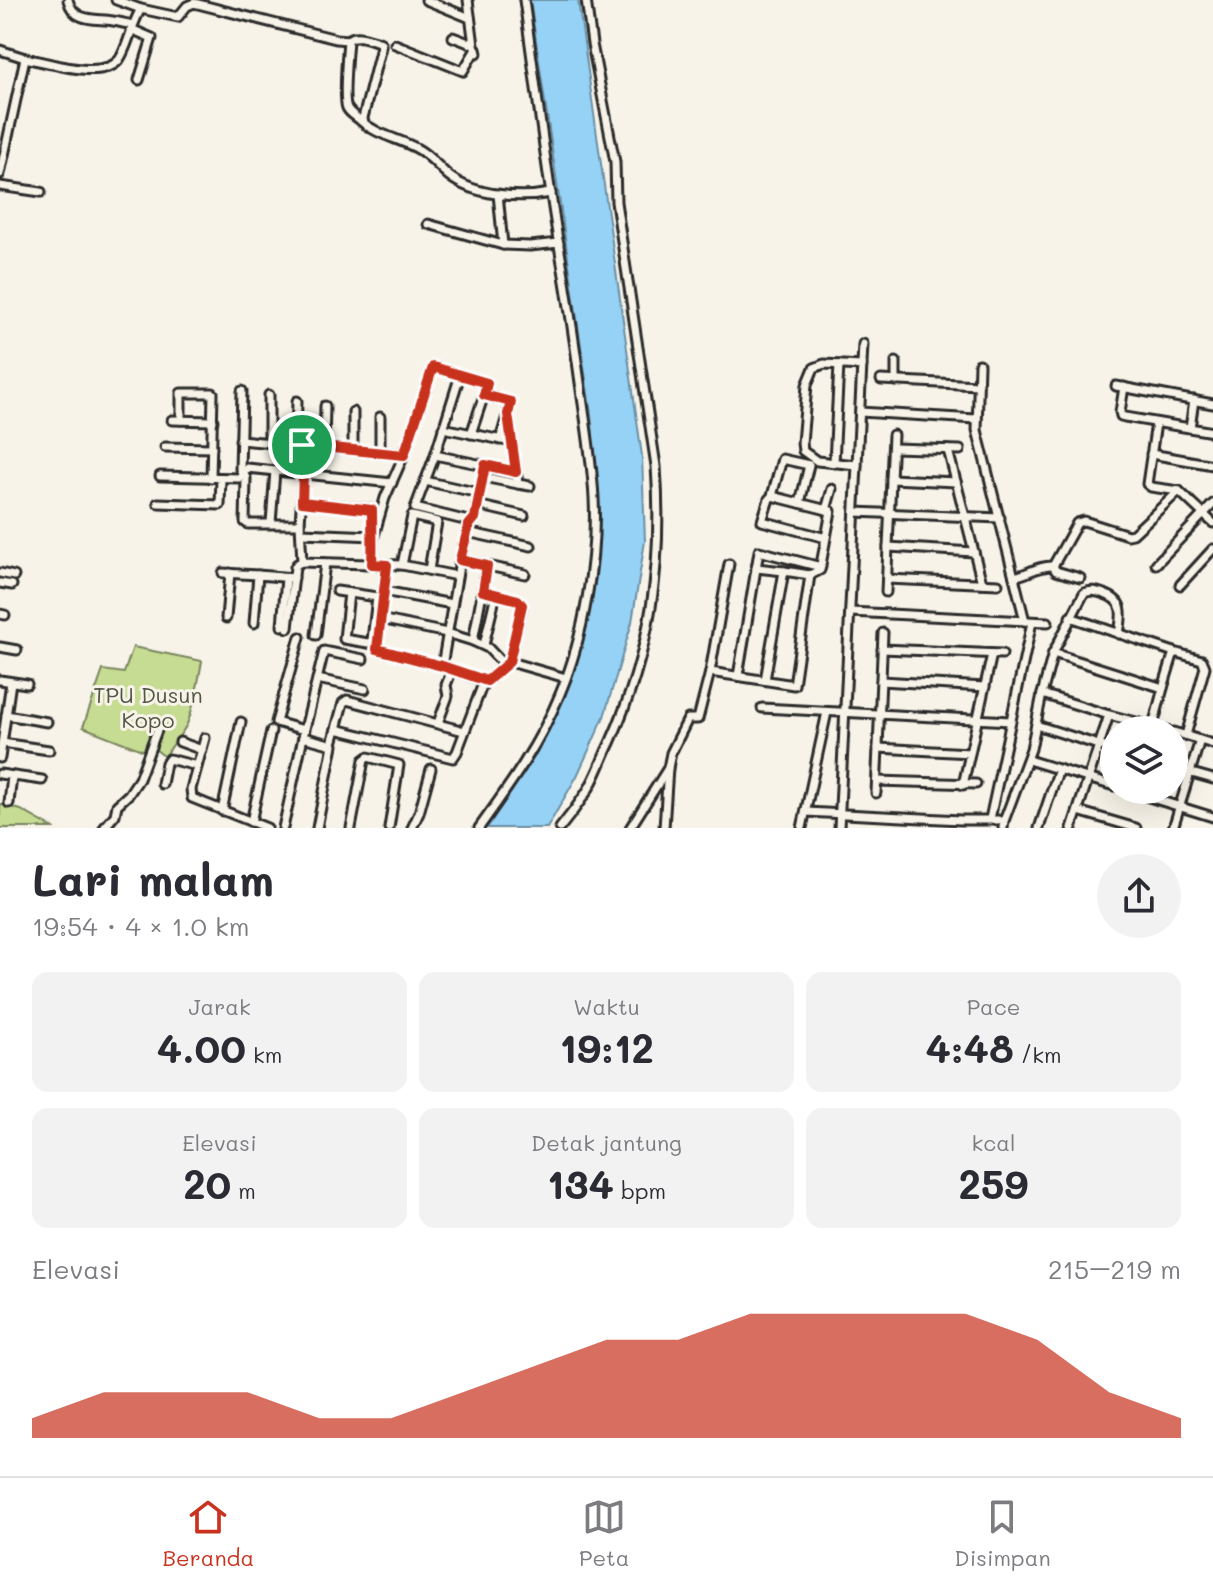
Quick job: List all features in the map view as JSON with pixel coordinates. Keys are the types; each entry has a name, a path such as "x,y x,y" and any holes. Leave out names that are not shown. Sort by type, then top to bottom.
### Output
{"street":[{"path":"68,0 79,16 91,20 112,20 152,38 139,80"},
{"path":"116,0 178,17 194,3 336,39 358,37 381,43 364,123"},
{"path":"426,0 470,18"},
{"path":"395,44 463,71 476,50 468,0"},
{"path":"479,828 515,779 561,692 584,611 593,537 594,496 574,333 524,0"},
{"path":"560,828 588,791 631,692 654,594 658,543 656,466 616,202 615,162 586,0"},
{"path":"0,50 74,68 88,70 110,66 119,59 141,9"},
{"path":"453,37 476,50"},
{"path":"348,40 345,103 364,123 381,135 425,152 451,178 465,185 498,194 520,196 551,193"},
{"path":"0,174 25,58"},
{"path":"0,186 41,192"},
{"path":"498,194 503,245"},
{"path":"428,224 503,245 559,243"},
{"path":"839,828 863,344"},
{"path":"896,362 896,381"},
{"path":"806,812 929,818 960,824 994,820 1029,621 1014,577 981,451 976,419 979,364"},
{"path":"834,463 839,365"},
{"path":"857,465 817,461 803,451 802,443 808,378 817,366 862,366"},
{"path":"374,536 433,367 487,383 471,434"},
{"path":"402,565 414,512 460,375"},
{"path":"881,380 978,385"},
{"path":"1213,404 1120,386 1121,416 1213,432"},
{"path":"242,391 240,469 246,478 245,522 374,536"},
{"path":"211,478 213,421 213,393 181,393 176,420 213,421"},
{"path":"269,395 269,442"},
{"path":"484,395 511,402 500,440"},
{"path":"1190,428 1194,400"},
{"path":"297,401 302,562"},
{"path":"324,448 325,406"},
{"path":"353,412 353,450"},
{"path":"860,412 976,419"},
{"path":"508,414 518,484"},
{"path":"380,417 380,453"},
{"path":"1156,423 1148,486 1179,491 1213,523"},
{"path":"443,428 512,442"},
{"path":"886,592 893,435"},
{"path":"240,440 404,455"},
{"path":"165,447 212,448"},
{"path":"893,448 960,450"},
{"path":"948,450 982,583"},
{"path":"1151,454 1213,465"},
{"path":"435,455 516,472"},
{"path":"800,503 809,465 782,459 762,521 826,538"},
{"path":"442,666 460,560 468,529 474,521 485,465"},
{"path":"160,476 239,478 247,468 392,483"},
{"path":"271,523 275,471"},
{"path":"483,477 530,486"},
{"path":"158,503 220,505 221,478"},
{"path":"891,479 956,482"},
{"path":"425,481 479,493"},
{"path":"826,510 832,489"},
{"path":"1053,566 1079,521 1133,534 1179,491"},
{"path":"756,568 810,575 821,567 831,511 772,496"},
{"path":"302,502 371,509 374,536 372,564"},
{"path":"1156,564 1213,504"},
{"path":"477,505 524,516"},
{"path":"414,512 464,520 468,529"},
{"path":"414,512 437,522 429,570"},
{"path":"855,512 1000,518"},
{"path":"468,529 531,546"},
{"path":"888,547 974,552"},
{"path":"1180,585 1213,549"},
{"path":"738,676 759,551 821,567"},
{"path":"460,560 525,574"},
{"path":"285,627 290,578 297,564 302,562 402,565 457,576"},
{"path":"316,635 325,563"},
{"path":"664,828 671,753 688,719 698,719 710,672 729,564"},
{"path":"387,565 372,640 375,646 379,650 442,666 484,681 506,664 522,605 518,600 483,591"},
{"path":"473,641 487,566"},
{"path":"1014,577 1027,574 1039,566 1053,566"},
{"path":"1053,566 1056,571 1080,578"},
{"path":"765,680 784,571"},
{"path":"0,573 13,580 0,583"},
{"path":"226,618 226,573 290,578"},
{"path":"254,623 258,575"},
{"path":"710,672 794,685 810,575"},
{"path":"887,579 998,584"},
{"path":"337,591 452,604"},
{"path":"1003,828 1028,760 1053,653 1084,593 1091,591 1117,600 1121,606 1119,634"},
{"path":"349,593 344,639 375,646"},
{"path":"484,645 496,594"},
{"path":"375,646 381,595"},
{"path":"850,612 1048,622"},
{"path":"1070,617 1202,660 1205,667 1188,728"},
{"path":"380,619 473,641 484,645 506,664 566,678"},
{"path":"876,793 883,633"},
{"path":"300,637 276,722 333,745 317,828"},
{"path":"283,828 326,642"},
{"path":"0,647 17,650"},
{"path":"882,649 1002,654"},
{"path":"324,651 363,659"},
{"path":"1156,716 1174,652"},
{"path":"1053,653 1163,688"},
{"path":"963,785 992,654"},
{"path":"438,723 449,693 446,685 452,670"},
{"path":"317,679 365,689"},
{"path":"0,680 27,684"},
{"path":"336,729 449,758 456,756 484,681"},
{"path":"881,681 985,687"},
{"path":"0,758 4,710 11,682"},
{"path":"1042,694 1113,716"},
{"path":"333,740 343,703 347,700 464,731"},
{"path":"762,708 1011,721"},
{"path":"4,710 47,722"},
{"path":"802,828 827,712"},
{"path":"1072,828 1109,715"},
{"path":"222,811 241,722"},
{"path":"104,828 115,815 117,805 139,779 159,725"},
{"path":"1036,725 1099,745"},
{"path":"251,822 271,731"},
{"path":"1188,736 1213,744"},
{"path":"205,738 192,798 267,828"},
{"path":"1173,828 1200,740"},
{"path":"180,742 202,750"},
{"path":"2,743 49,750"},
{"path":"878,748 970,753"},
{"path":"351,828 364,760 368,757 399,765 389,828"},
{"path":"162,784 169,759 197,766"},
{"path":"1028,760 1100,782"},
{"path":"632,828 668,768"},
{"path":"412,828 431,769"},
{"path":"1039,828 1059,769"},
{"path":"1190,772 1213,779"},
{"path":"0,774 42,780"},
{"path":"9,803 12,776"},
{"path":"877,781 976,784"},
{"path":"1170,804 1213,817"},
{"path":"1078,811 1136,828"},
{"path":"929,818 929,828"}],"green space":[{"name":"TPU Dusun Kopo","path":"133,647 202,661 187,724 165,757 155,749 152,754 83,727 103,670 124,673"},
{"path":"0,804 21,810 53,828 0,828"}],"water":[{"path":"530,0 578,0 642,456 645,541 632,622 604,717 577,776 547,828 487,828 537,753 568,687 595,584 600,516 591,414"}],"route":[{"path":"433,367 487,383 484,395 511,402 508,414 516,472 485,465 475,518 469,525 460,560 487,566 483,591 518,600 522,605 509,662 489,680 377,649 387,565 372,564 372,510 302,502 303,474 299,473 302,445 404,455 433,367"}]}
